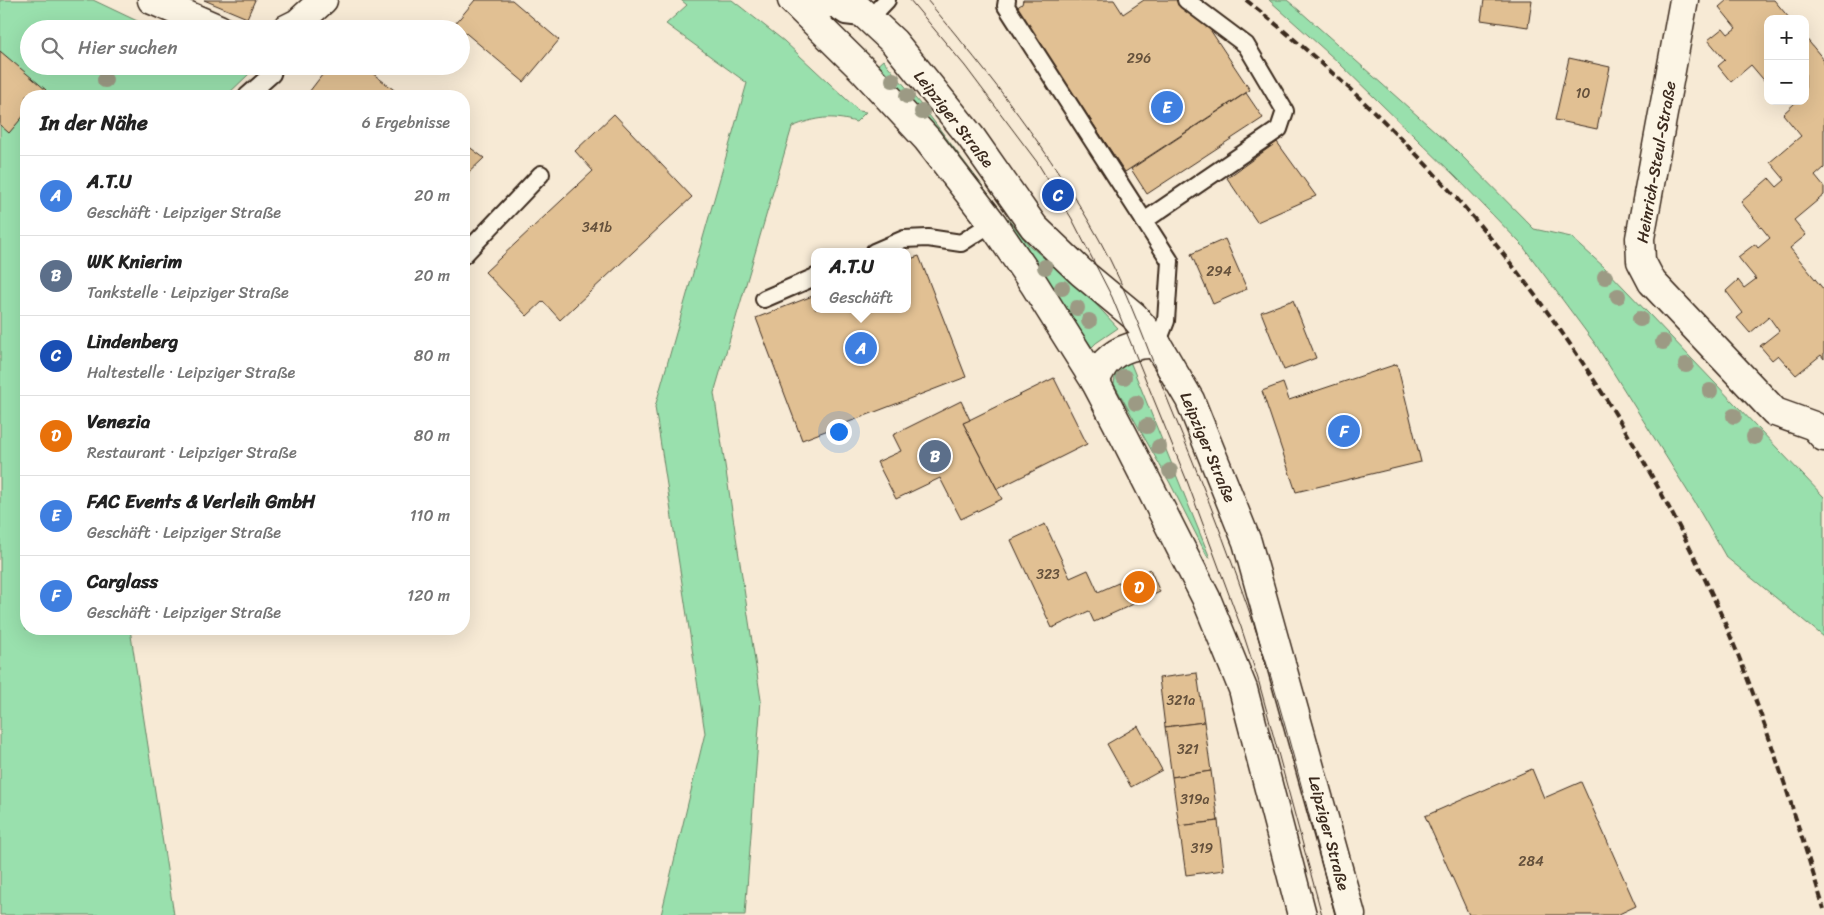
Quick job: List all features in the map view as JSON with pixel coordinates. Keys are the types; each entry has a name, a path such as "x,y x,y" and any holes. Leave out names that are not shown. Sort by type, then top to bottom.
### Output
{"main road":[{"path":"152,0 198,20"},
{"path":"301,20 323,0"},
{"name":"Heinrich-Steul-Straße","path":"1684,0 1640,238 1641,262 1652,282 1775,412 1821,427"},
{"name":"Leipziger Straße","path":"820,2 878,9 894,42 971,137 1034,227 1081,272 1134,316 1157,344 1190,400 1247,542 1351,915"},
{"name":"Leipziger Straße","path":"820,2 862,69 926,140 992,222 1034,284 1095,382 1126,440 1206,598 1243,689 1302,915"},
{"path":"1095,382 1105,362 1118,352 1145,343 1157,344"}],"lane":[{"path":"1006,0 1006,6 1170,262 1166,321 1157,344"},
{"path":"1144,221 1279,129 1285,111 1246,45 1186,0"},
{"path":"254,90 271,75"},
{"path":"470,249 541,174"},
{"path":"883,248 904,239 928,238 961,243 992,222"},
{"path":"764,299 811,279"}],"green space":[{"path":"0,0 93,0 135,20 20,20 20,75 248,75 232,90 20,90 20,635 131,635 174,915 0,915"},
{"path":"681,0 732,0 784,41 859,111 866,112 856,122 839,118 824,118 792,127 714,393 761,700 745,915 661,915 705,733 655,407 747,83 666,24 687,5"},
{"path":"1269,0 1287,0 1300,11 1455,149 1534,229 1571,237 1604,267 1824,497 1824,637 1726,557 1695,503 1596,345 1522,245 1456,177 1338,62"},
{"path":"883,60 926,111 1029,245 1092,300 1118,328 1091,346 1025,248 874,68"},
{"path":"1129,359 1210,558 1207,556 1170,483 1114,384 1116,371"}],"building":[{"path":"204,0 255,0 247,18"},
{"path":"475,0 512,0 559,40 524,82 470,37 470,20 458,20"},
{"path":"1023,0 1114,0 1123,14 1144,0 1176,0 1207,25 1250,90 1125,172 1016,8 1022,4"},
{"path":"1484,0 1532,0 1528,27 1481,20"},
{"path":"1727,0 1774,0 1787,15 1764,15 1764,80 1751,65 1731,82 1718,66 1725,60 1708,40 1723,28 1728,34 1736,28 1719,7"},
{"path":"1809,42 1824,60 1824,168 1815,176 1824,187 1824,195 1794,220 1806,235 1790,248 1824,290 1824,359 1821,355 1796,375 1778,355 1772,360 1760,346 1779,331 1769,317 1750,333 1737,318 1743,313 1726,291 1738,280 1744,288 1756,279 1738,257 1755,244 1758,248 1770,238 1741,202 1769,178 1777,187 1785,180 1770,162 1801,136 1783,114 1793,105 1809,105"},
{"path":"0,51 20,68 20,75 28,75 46,90 20,90 20,120 9,133 0,125"},
{"path":"1569,58 1610,67 1597,129 1555,120"},
{"path":"322,75 375,75 394,90 311,90"},
{"path":"1246,93 1263,118 1147,194 1131,169"},
{"path":"614,114 692,197 560,320 543,301 527,316 485,272 593,171 575,151"},
{"path":"1277,142 1316,196 1257,222 1227,178"},
{"path":"470,148 484,158 470,171"},
{"path":"1225,239 1247,289 1213,304 1191,254"},
{"path":"919,256 966,377 802,440 756,318 811,297 811,313 911,313 911,259"},
{"path":"1293,300 1316,358 1284,370 1261,312"},
{"path":"1397,364 1421,462 1296,492 1262,391 1283,383 1289,400"},
{"path":"1054,378 1087,444 997,489 963,423"},
{"path":"961,401 970,420 963,423 1002,499 961,519 940,478 896,499 877,462 901,451 893,435"},
{"path":"1045,524 1070,578 1088,570 1098,592 1150,569 1160,592 1094,622 1089,611 1052,628 1011,540"},
{"path":"1197,673 1204,722 1165,727 1159,678"},
{"path":"1204,722 1211,771 1172,777 1165,727"},
{"path":"1138,726 1162,770 1131,787 1107,744"},
{"path":"1532,769 1544,798 1581,782 1636,906 1617,915 1469,915 1425,816"},
{"path":"1211,771 1218,821 1179,826 1172,777"},
{"path":"1218,821 1224,870 1186,875 1179,826"}],"tram line":[{"path":"910,0 965,66 1037,162 1072,219 1112,297 1187,481 1241,627 1258,679 1322,915"},
{"path":"927,0 997,86 1061,176 1099,239 1119,279 1210,504 1259,640 1304,794 1335,915"}],"railway":[{"path":"1246,0 1353,91 1451,192 1527,284 1596,383 1657,485 1685,538 1728,631 1773,749 1824,909"}],"place":[{"name":"FAC Events & Verleih GmbH","path":"1167,107"},
{"name":"Lindenberg","path":"1058,195"},
{"name":"A.T.U","path":"861,348"},
{"name":"Carglass","path":"1344,431"},
{"name":"WK Knierim","path":"935,456"},
{"name":"Venezia","path":"1139,587"}]}
